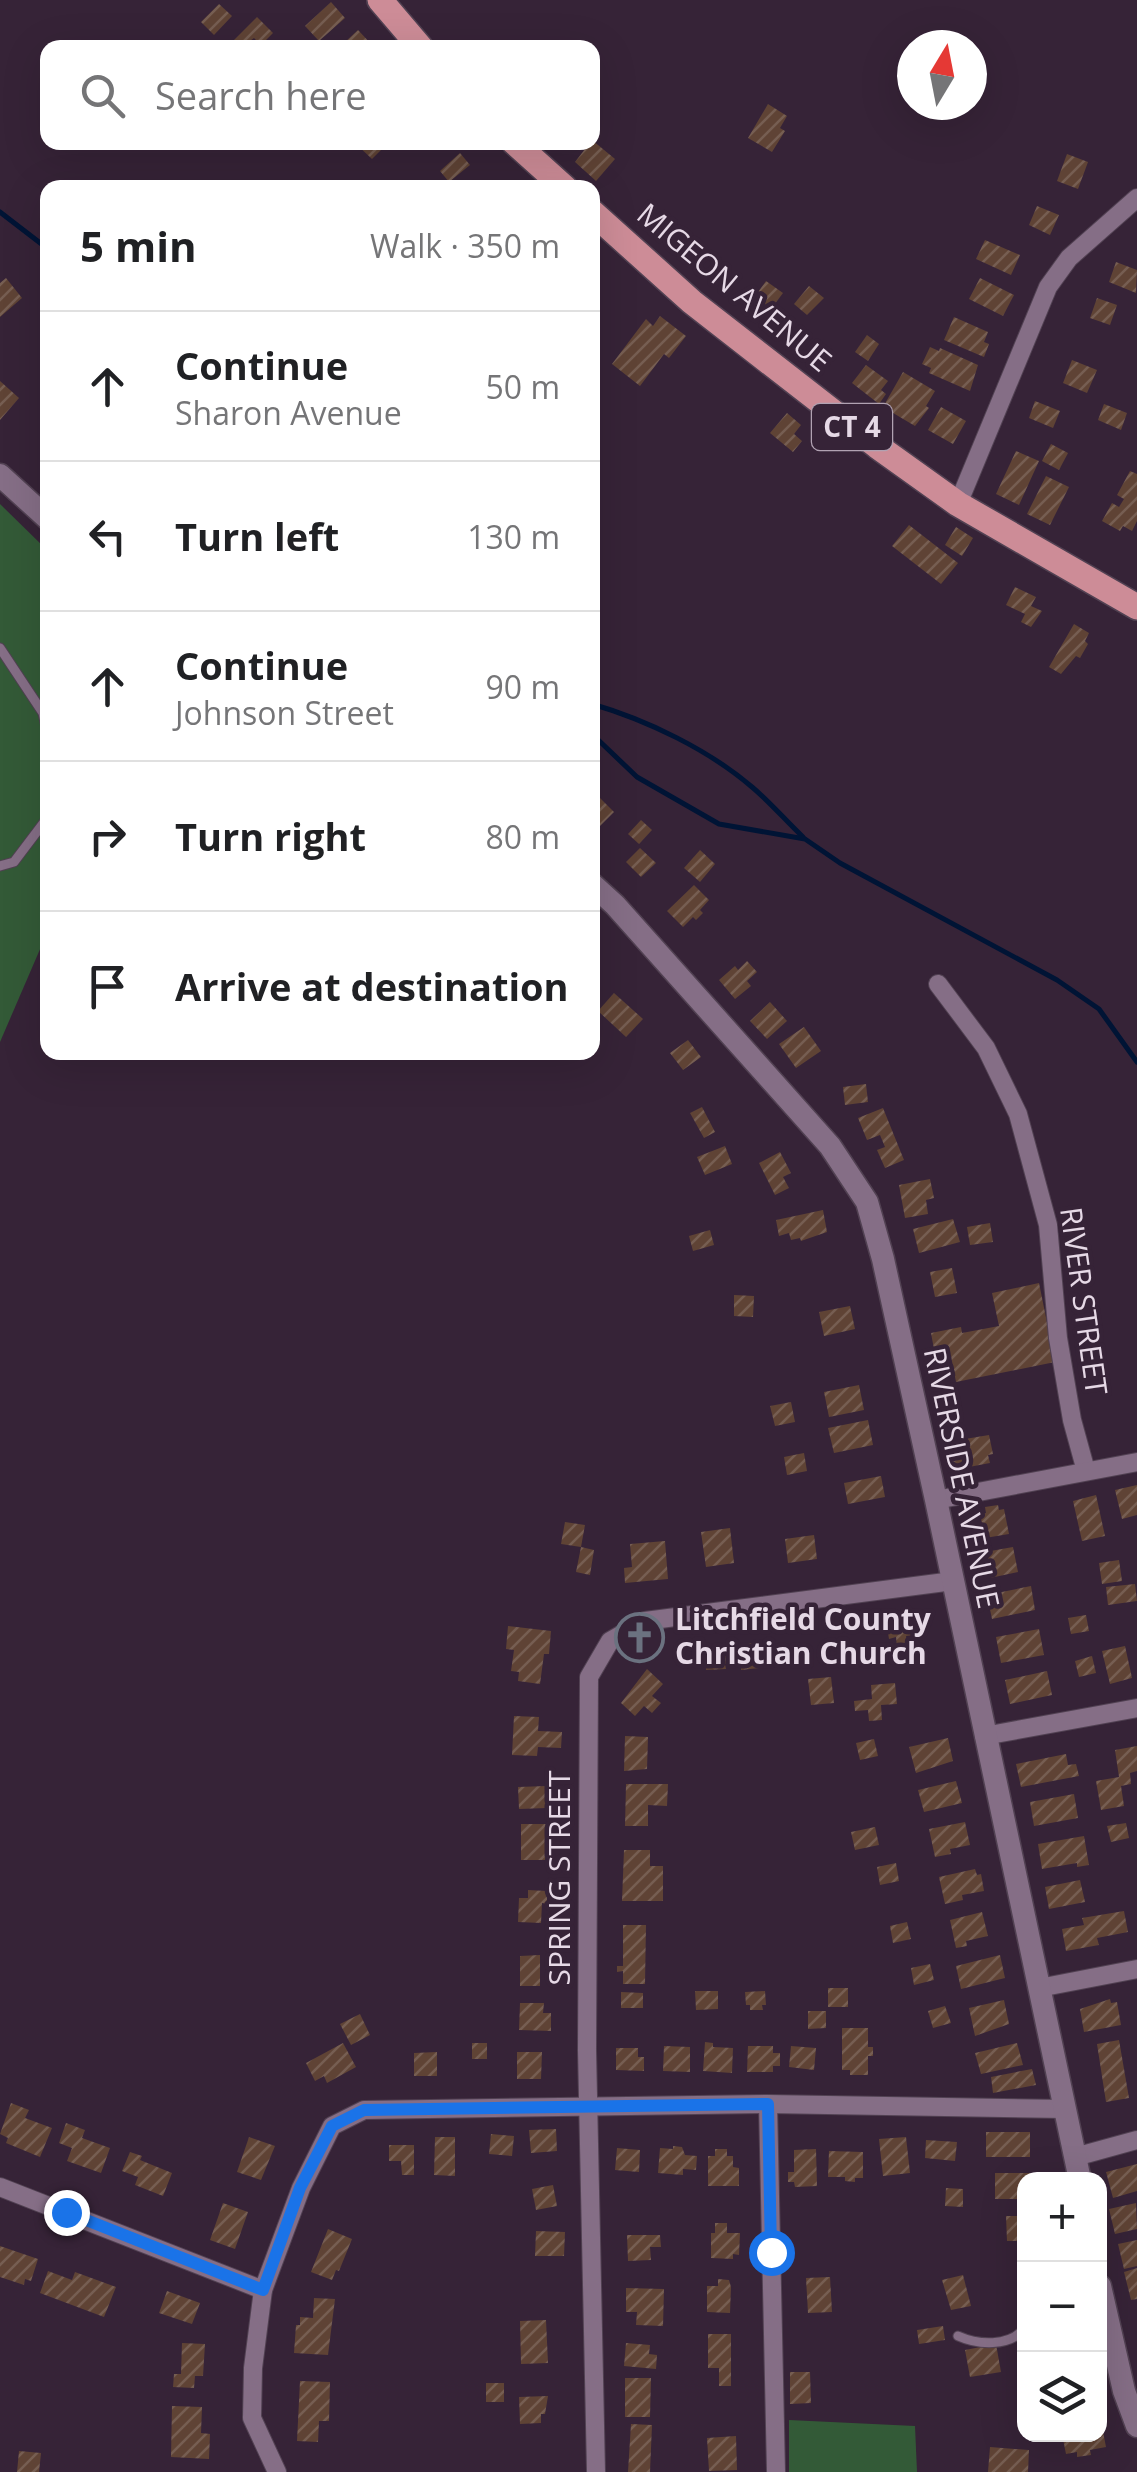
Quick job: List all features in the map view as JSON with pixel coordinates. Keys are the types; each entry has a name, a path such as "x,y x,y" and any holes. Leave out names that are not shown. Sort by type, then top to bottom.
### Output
{"main road":[{"path":"380,0 414,40"},
{"path":"523,150 555,180"},
{"name":"MIGEON AVENUE","path":"600,219 692,302 877,446 958,504 1137,606"}],"street":[{"path":"958,504 1048,287 1069,258 1137,198"},
{"path":"0,475 40,511"},
{"name":"RIVERSIDE AVENUE","path":"600,891 830,1146 866,1202 884,1259 1078,2168"},
{"name":"RIVER STREET","path":"938,984 986,1048 1018,1114 1048,1225 1058,1338 1072,1420 1086,1470"},
{"path":"936,1500 1137,1462"},
{"name":"SPRING STREET","path":"596,2472 588,2109 589,1677 610,1640 645,1621 953,1581"},
{"path":"984,1736 1137,1708"},
{"path":"1038,1988 1137,1969"},
{"path":"768,2104 776,2472"},
{"path":"277,2472 252,2418 253,2368 263,2290 300,2188 332,2126 364,2110 768,2104 1065,2109"},
{"path":"1078,2168 1137,2140"},
{"path":"0,2186 263,2290"},
{"path":"1107,2331 1137,2426"}],"lane":[{"path":"0,648 40,708"},
{"path":"0,866 14,862 40,828"},
{"path":"958,2336 972,2342 1017,2338"}],"green space":[{"path":"0,504 40,543 40,949 0,1042"},
{"path":"789,2420 915,2426 917,2472 789,2472"}],"building":[{"path":"331,2 345,18 320,40 305,26"},
{"path":"219,4 232,16 214,35 201,22"},
{"path":"257,17 273,33 266,40 234,40"},
{"path":"358,30 367,40 347,40"},
{"path":"768,104 787,116 780,128 785,131 772,152 748,138"},
{"path":"600,147 615,159 597,180 575,162 584,150 600,150"},
{"path":"362,150 381,150 372,159"},
{"path":"460,153 470,165 451,180 440,171"},
{"path":"1067,154 1088,162 1078,189 1057,181"},
{"path":"1037,206 1059,215 1050,235 1029,225"},
{"path":"985,240 1020,255 1011,275 976,259"},
{"path":"1116,262 1137,270 1136,293 1109,282"},
{"path":"6,278 22,298 0,317 0,283"},
{"path":"980,278 1014,295 1003,316 969,299"},
{"path":"766,281 783,293 765,317 749,305"},
{"path":"809,286 824,298 807,315 794,304"},
{"path":"1097,298 1117,305 1110,325 1090,318"},
{"path":"660,316 686,336 669,358 664,354 640,386 612,364 646,319 653,326"},
{"path":"954,317 988,332 984,357 944,340"},
{"path":"867,335 879,344 868,361 855,352"},
{"path":"930,347 978,365 970,391 929,373 931,368 922,364"},
{"path":"1072,360 1097,370 1087,393 1063,383"},
{"path":"866,365 888,381 881,390 886,394 879,404 852,383"},
{"path":"903,372 935,391 926,406 929,408 915,426 883,407"},
{"path":"0,381 19,398 0,420"},
{"path":"1035,401 1060,411 1053,428 1029,418"},
{"path":"1104,404 1127,413 1121,430 1098,420"},
{"path":"941,407 966,421 953,444 928,430"},
{"path":"787,413 801,425 794,434 802,441 793,452 770,433"},
{"path":"1051,444 1068,453 1059,470 1042,461"},
{"path":"1016,451 1039,461 1019,505 996,494"},
{"path":"1130,471 1137,474 1137,521 1132,531 1123,526 1120,531 1102,521 1112,503 1119,507 1124,499 1117,495"},
{"path":"1046,476 1069,487 1050,525 1027,514"},
{"path":"909,525 958,563 941,584 892,546"},
{"path":"956,527 973,538 962,556 945,545"},
{"path":"1015,587 1036,597 1031,606 1042,611 1031,627 1021,622 1025,614 1006,605"},
{"path":"1074,624 1089,633 1085,641 1088,644 1080,658 1076,656 1061,674 1049,667"},
{"path":"600,798 614,812 600,826"},
{"path":"641,820 652,830 639,844 628,834"},
{"path":"640,848 656,863 641,877 626,862"},
{"path":"700,850 715,864 700,882 684,868"},
{"path":"694,885 709,900 700,910 703,913 683,927 667,911"},
{"path":"747,961 757,972 747,981 751,986 735,999 719,980"},
{"path":"614,993 643,1019 626,1037 600,1009"},
{"path":"770,1002 787,1021 767,1039 750,1021"},
{"path":"804,1027 821,1051 796,1068 779,1044"},
{"path":"688,1040 701,1057 683,1070 670,1053"},
{"path":"866,1084 868,1102 845,1105 843,1087"},
{"path":"702,1107 715,1132 704,1138 690,1113"},
{"path":"883,1108 904,1160 885,1168 877,1150 885,1147 880,1135 867,1140 858,1118"},
{"path":"725,1146 732,1164 705,1175 697,1157"},
{"path":"780,1152 791,1173 783,1177 789,1188 775,1195 759,1163"},
{"path":"930,1179 934,1198 926,1200 928,1214 905,1218 899,1185"},
{"path":"823,1210 827,1232 801,1241 791,1240 789,1233 779,1236 776,1220"},
{"path":"953,1219 960,1242 919,1253 913,1229"},
{"path":"990,1223 993,1242 970,1245 967,1227"},
{"path":"710,1230 714,1245 693,1251 689,1236"},
{"path":"952,1268 957,1293 935,1297 930,1272"},
{"path":"1039,1283 1055,1362 956,1382 951,1356 936,1360 931,1333 961,1327 962,1333 999,1326 992,1293"},
{"path":"734,1295 754,1296 753,1317 734,1316"},
{"path":"850,1306 855,1329 824,1336 819,1312"},
{"path":"859,1385 864,1410 829,1417 824,1392"},
{"path":"791,1402 795,1422 775,1426 770,1406"},
{"path":"868,1420 873,1445 834,1453 828,1428"},
{"path":"963,1434 965,1439 989,1435 993,1454 988,1455 990,1463 953,1470 946,1437"},
{"path":"804,1453 807,1471 787,1475 784,1457"},
{"path":"881,1476 885,1497 848,1504 844,1483"},
{"path":"1137,1485 1137,1515 1122,1519 1115,1490"},
{"path":"1096,1495 1105,1536 1082,1541 1073,1501"},
{"path":"998,1505 999,1510 1004,1509 1009,1534 985,1538 980,1514 986,1513 985,1507"},
{"path":"565,1522 585,1525 581,1547 561,1544"},
{"path":"730,1528 734,1563 706,1567 701,1532"},
{"path":"814,1535 817,1559 788,1563 785,1539"},
{"path":"665,1541 668,1579 625,1583 624,1568 632,1567 630,1544"},
{"path":"581,1547 594,1550 590,1575 576,1572"},
{"path":"1013,1547 1018,1572 990,1578 985,1552"},
{"path":"1119,1560 1122,1581 1102,1584 1099,1563"},
{"path":"1135,1584 1137,1601 1108,1605 1106,1587"},
{"path":"1031,1586 1035,1610 992,1619 987,1595"},
{"path":"909,1611 913,1635 906,1636 908,1646 897,1648 896,1637 889,1639 885,1615"},
{"path":"1086,1615 1089,1631 1071,1634 1068,1618"},
{"path":"508,1626 551,1631 540,1684 518,1681 519,1672 511,1671 514,1650 506,1649"},
{"path":"1039,1629 1044,1655 1001,1663 996,1637"},
{"path":"767,1642 769,1667 741,1670 741,1663 706,1670 705,1649 725,1647 726,1654 740,1653 739,1644"},
{"path":"1125,1646 1132,1678 1110,1684 1102,1651"},
{"path":"1092,1656 1096,1673 1079,1677 1075,1661"},
{"path":"647,1669 663,1684 652,1696 661,1703 652,1713 644,1706 635,1716 621,1703"},
{"path":"1047,1671 1052,1695 1010,1704 1005,1680"},
{"path":"831,1677 834,1703 811,1705 808,1679"},
{"path":"895,1683 897,1704 881,1705 882,1720 869,1721 868,1710 855,1711 854,1701 872,1699 871,1685"},
{"path":"514,1716 539,1717 538,1731 562,1732 561,1748 538,1747 537,1756 512,1755"},
{"path":"625,1736 648,1737 647,1769 624,1771"},
{"path":"948,1738 953,1761 916,1773 909,1747"},
{"path":"874,1739 878,1756 860,1760 856,1743"},
{"path":"1137,1746 1137,1771 1130,1773 1131,1784 1121,1786 1124,1806 1101,1810 1096,1781 1119,1777 1115,1750"},
{"path":"1066,1754 1068,1765 1076,1764 1079,1776 1021,1787 1016,1764"},
{"path":"956,1781 962,1803 924,1812 918,1790"},
{"path":"626,1784 668,1784 667,1806 648,1805 648,1826 625,1826"},
{"path":"546,1786 547,1808 519,1809 518,1787"},
{"path":"1074,1794 1078,1818 1034,1826 1030,1802"},
{"path":"965,1822 970,1845 935,1857 929,1829"},
{"path":"1126,1823 1129,1838 1111,1842 1107,1826"},
{"path":"521,1824 548,1824 548,1860 521,1860"},
{"path":"875,1827 879,1845 855,1850 851,1832"},
{"path":"1084,1836 1089,1865 1077,1867 1077,1863 1042,1869 1038,1844"},
{"path":"624,1850 650,1850 650,1866 663,1866 663,1901 622,1901"},
{"path":"896,1863 899,1881 880,1885 877,1867"},
{"path":"975,1869 977,1875 981,1874 984,1891 962,1895 963,1900 945,1904 939,1877"},
{"path":"1080,1880 1085,1902 1049,1909 1045,1887"},
{"path":"528,1890 547,1891 541,1923 518,1922 519,1898 528,1898"},
{"path":"1124,1911 1128,1932 1097,1938 1099,1945 1066,1951 1062,1929 1084,1925 1082,1918"},
{"path":"982,1912 988,1936 966,1941 967,1946 956,1948 950,1920"},
{"path":"907,1922 911,1939 893,1943 890,1926"},
{"path":"623,1925 646,1925 645,1984 623,1984 623,1971 617,1972 617,1966 623,1966"},
{"path":"540,1955 540,1986 520,1986 520,1956"},
{"path":"1000,1955 1005,1978 961,1989 956,1966"},
{"path":"930,1964 934,1980 914,1985 911,1968"},
{"path":"828,1988 848,1988 848,2007 828,2007"},
{"path":"695,1991 718,1991 718,2009 696,2010"},
{"path":"765,1991 763,2010 750,2010 745,1992"},
{"path":"621,1992 643,1993 643,2008 621,2008"},
{"path":"1110,1999 1111,2003 1117,2002 1121,2025 1084,2032 1080,2009"},
{"path":"1004,2000 1009,2024 975,2036 969,2008"},
{"path":"520,2003 544,2003 543,2013 551,2013 551,2031 519,2030"},
{"path":"945,2006 951,2023 933,2028 928,2011"},
{"path":"808,2011 826,2011 826,2028 808,2029"},
{"path":"360,2014 370,2035 351,2045 340,2024"},
{"path":"842,2028 868,2028 868,2047 873,2047 873,2056 868,2056 868,2075 850,2075 850,2070 842,2070"},
{"path":"1119,2040 1129,2098 1106,2102 1097,2044"},
{"path":"705,2042 713,2043 713,2047 733,2048 732,2073 703,2071"},
{"path":"343,2043 356,2067 327,2083 324,2076 315,2081 306,2063"},
{"path":"472,2043 487,2043 487,2059 472,2059"},
{"path":"1017,2043 1023,2065 981,2074 975,2053"},
{"path":"664,2046 690,2047 690,2072 663,2071"},
{"path":"748,2046 773,2046 773,2053 780,2053 780,2066 773,2066 773,2072 747,2072"},
{"path":"791,2046 816,2048 814,2070 789,2067"},
{"path":"616,2048 638,2048 638,2057 644,2057 644,2071 616,2070"},
{"path":"437,2052 437,2076 414,2076 414,2053"},
{"path":"517,2052 542,2052 541,2079 517,2079"},
{"path":"1032,2069 1036,2085 993,2093 991,2077"},
{"path":"11,2103 29,2110 25,2118 52,2128 40,2157 6,2143 8,2138 0,2134"},
{"path":"66,2123 85,2130 82,2138 110,2148 101,2173 67,2161 72,2148 59,2143"},
{"path":"556,2129 557,2151 531,2153 529,2130"},
{"path":"986,2132 1030,2132 1030,2157 986,2157"},
{"path":"491,2134 514,2136 512,2156 489,2154"},
{"path":"249,2137 275,2146 261,2180 237,2172"},
{"path":"435,2137 455,2137 455,2176 434,2175"},
{"path":"906,2137 910,2173 883,2176 879,2139"},
{"path":"926,2140 957,2142 955,2161 925,2158"},
{"path":"389,2145 414,2145 414,2175 402,2175 401,2161 389,2161"},
{"path":"682,2147 685,2155 697,2156 696,2170 683,2169 683,2175 658,2173 660,2148"},
{"path":"617,2148 640,2150 639,2172 615,2170"},
{"path":"715,2149 727,2149 727,2156 733,2156 733,2167 739,2168 739,2186 708,2186 708,2156 715,2156"},
{"path":"816,2149 817,2186 795,2187 794,2182 788,2182 788,2172 794,2172 794,2150"},
{"path":"829,2151 863,2152 863,2178 855,2178 855,2182 845,2181 845,2177 828,2177"},
{"path":"130,2152 172,2173 163,2196 135,2185 138,2177 122,2171"},
{"path":"1137,2164 1137,2191 1113,2198 1106,2172"},
{"path":"995,2173 1017,2173 1017,2199 995,2199"},
{"path":"553,2185 557,2206 536,2210 532,2189"},
{"path":"946,2188 963,2189 963,2207 945,2206"},
{"path":"223,2203 248,2212 235,2249 210,2240"},
{"path":"1136,2203 1137,2229 1115,2234 1109,2209"},
{"path":"1006,2216 1017,2216 1017,2241 1007,2241"},
{"path":"715,2223 727,2223 727,2233 740,2233 739,2255 733,2254 733,2259 711,2258"},
{"path":"328,2229 352,2239 332,2280 311,2272"},
{"path":"536,2231 565,2232 564,2256 535,2256"},
{"path":"627,2235 660,2235 661,2247 650,2247 651,2260 628,2261"},
{"path":"1137,2240 1137,2266 1124,2269 1118,2244"},
{"path":"0,2246 38,2259 31,2281 25,2279 24,2285 0,2277"},
{"path":"1137,2268 1137,2299 1131,2300 1124,2272"},
{"path":"48,2271 72,2280 75,2272 116,2287 104,2317 40,2293"},
{"path":"963,2275 971,2306 951,2310 942,2280"},
{"path":"830,2277 832,2312 808,2313 806,2278"},
{"path":"718,2279 729,2280 730,2313 707,2312 707,2286 718,2286"},
{"path":"626,2288 664,2289 663,2326 636,2325 637,2312 626,2312"},
{"path":"167,2291 200,2303 192,2324 159,2313"},
{"path":"314,2298 335,2299 328,2355 294,2353 296,2325 300,2325 300,2317 313,2318"},
{"path":"546,2320 548,2363 521,2364 520,2321"},
{"path":"943,2326 945,2340 919,2344 917,2330"},
{"path":"708,2334 731,2334 731,2386 719,2386 719,2368 708,2368"},
{"path":"182,2343 205,2344 203,2376 195,2376 194,2388 173,2387 174,2374 181,2374"},
{"path":"626,2343 650,2345 649,2354 657,2355 656,2369 624,2366"},
{"path":"996,2344 1001,2372 970,2377 965,2350"},
{"path":"790,2372 810,2372 811,2403 790,2404"},
{"path":"625,2378 651,2378 650,2417 625,2417"},
{"path":"300,2381 330,2382 329,2421 319,2421 318,2442 297,2441"},
{"path":"486,2383 504,2383 504,2402 486,2402"},
{"path":"548,2396 541,2423 520,2424 519,2397"},
{"path":"172,2406 202,2407 201,2433 210,2434 209,2459 171,2457"},
{"path":"631,2424 652,2425 650,2472 628,2472"},
{"path":"736,2436 737,2470 709,2471 707,2438"},
{"path":"1064,2442 1105,2442 1106,2447 1090,2450 1091,2455 1066,2454"},
{"path":"990,2447 1029,2450 1028,2472 988,2472"},
{"path":"19,2451 41,2453 39,2472 17,2472"}],"waterway":[{"path":"0,212 40,243"},
{"path":"600,707 655,728 717,761 759,793 803,837"},
{"path":"600,742 637,777 719,824 805,839 840,863 1057,980 1099,1009 1137,1062"}],"place":[{"name":"Litchfield County Christian Church","path":"640,1637"}],"route":[{"path":"66,2212 263,2290 300,2188 332,2126 364,2110 768,2104 771,2252"}]}
